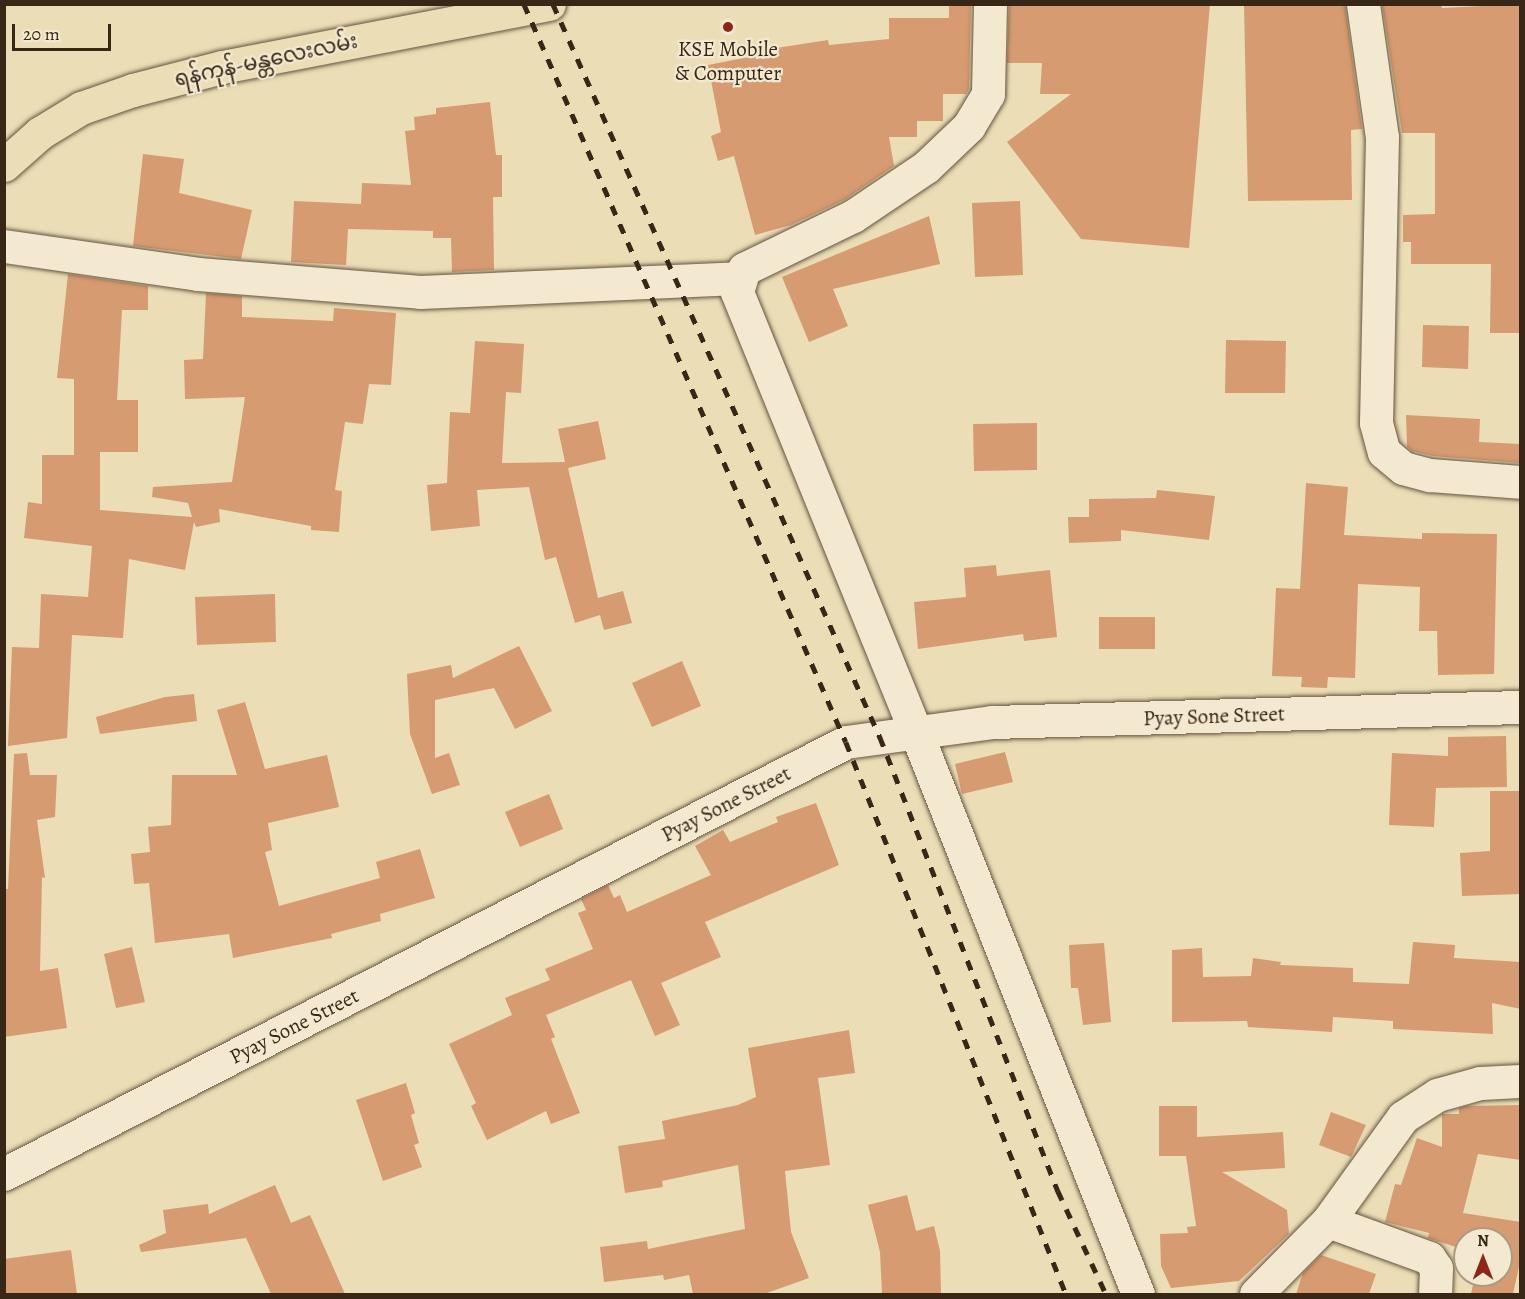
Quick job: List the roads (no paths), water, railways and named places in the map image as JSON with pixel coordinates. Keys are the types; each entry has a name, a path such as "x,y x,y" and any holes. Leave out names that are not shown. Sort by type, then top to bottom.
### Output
{"main road":[{"name":"ရန်ကုန်-မန္တလေးလမ်း","path":"4,165 40,133 81,108 133,90 222,67 549,4"}],"street":[{"path":"990,4 988,94 969,126 926,167 853,216 769,254 744,268 738,278 740,305 916,732 1138,1294"},
{"path":"1363,4 1382,137 1376,423 1384,452 1403,468 1430,475 1521,482"},
{"path":"4,246 198,274 420,292 738,278"},
{"name":"Pyay Sone Street","path":"4,1174 846,742 992,722 1521,707"},
{"path":"1256,1294 1328,1221 1403,1117 1437,1095 1480,1083 1521,1080"},
{"path":"1328,1221 1429,1258 1436,1268 1435,1294"}],"railway":[{"path":"524,4 846,742 1066,1294"},
{"path":"553,4 880,737 1058,1191 1106,1294"}],"place":[{"name":"KSE Mobile & Computer","path":"728,27"}]}
